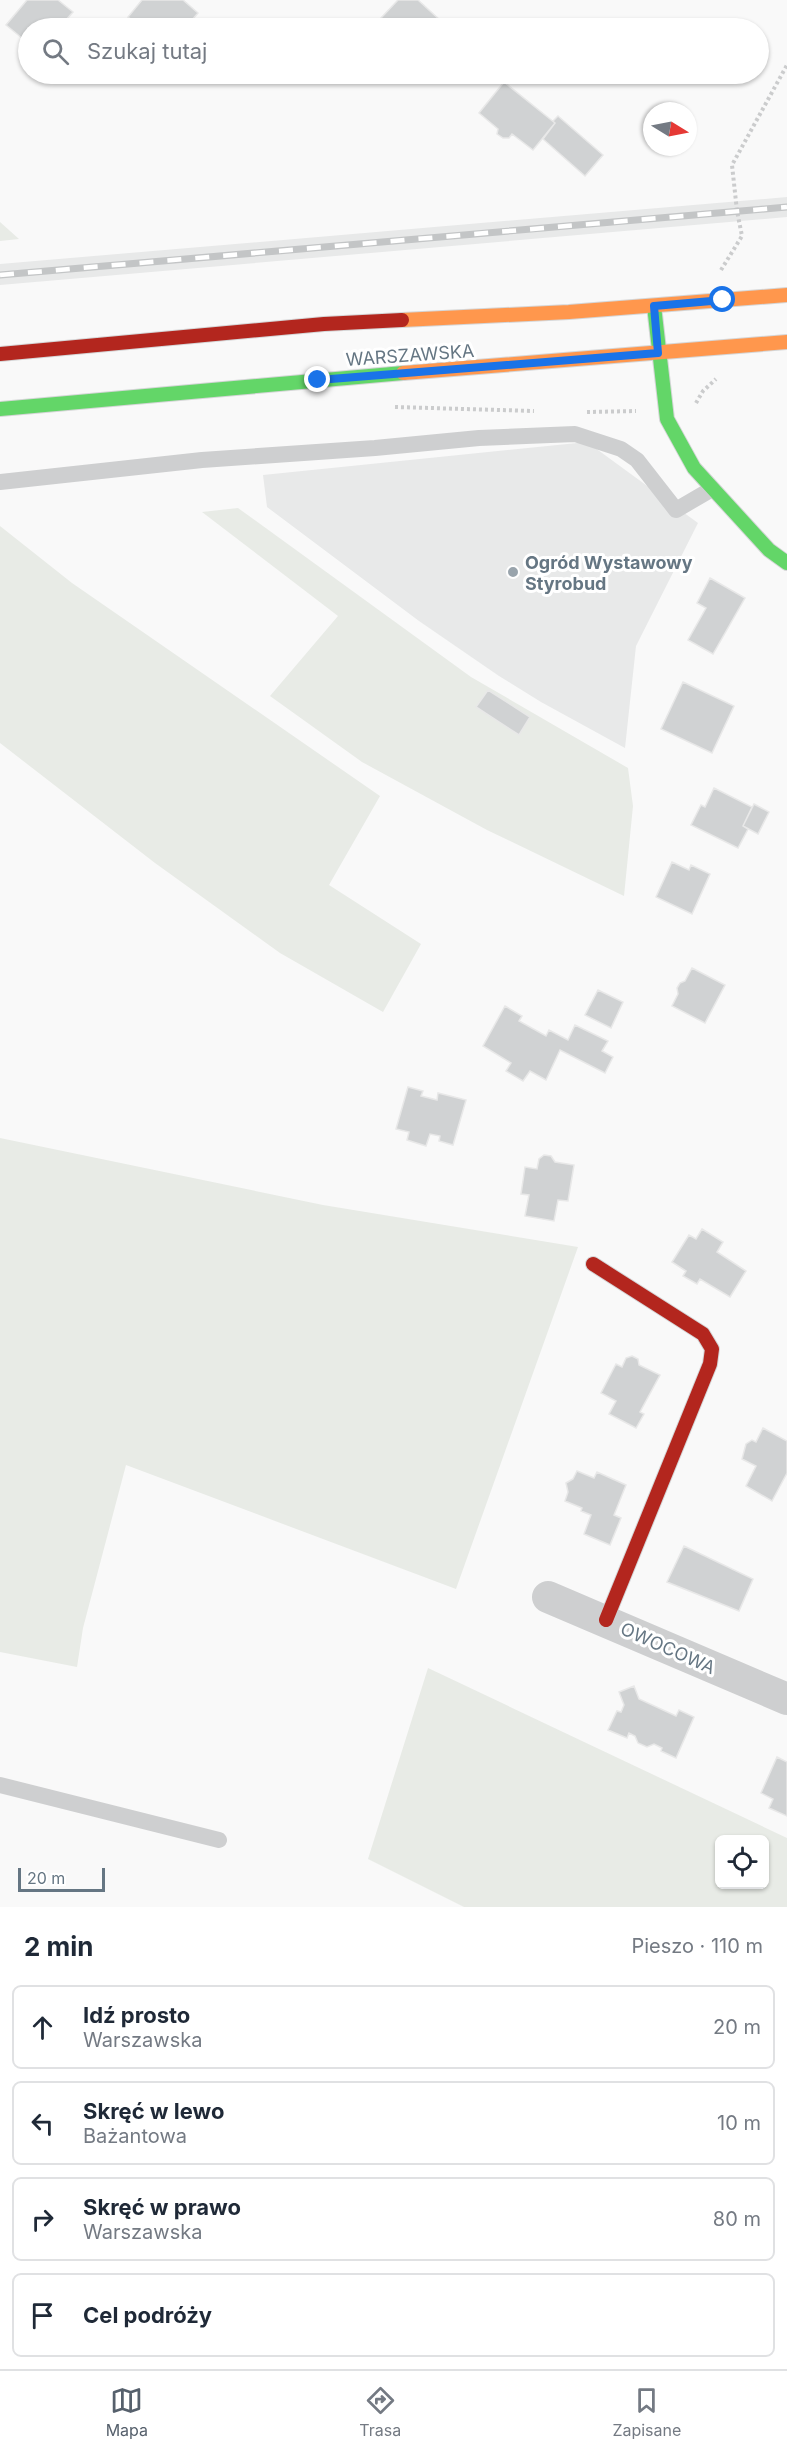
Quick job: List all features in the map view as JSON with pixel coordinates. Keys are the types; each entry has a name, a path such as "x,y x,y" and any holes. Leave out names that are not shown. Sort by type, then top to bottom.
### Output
{"main road":[{"name":"WARSZAWSKA","path":"0,354 324,324 654,306 787,295"},
{"path":"654,306 667,419 694,468 770,550 787,563"},
{"name":"WARSZAWSKA","path":"0,409 318,380 787,342"},
{"path":"593,1264 703,1335 711,1349 710,1364 606,1620"}],"street":[{"name":"OWOCOWA","path":"548,1597 787,1699"}],"lane":[{"path":"0,482 202,460 479,438 575,434 621,449 637,460 676,510 712,489"},
{"path":"0,1785 219,1840"}],"path":[{"path":"723,300 720,269 742,236 732,165 787,65"},
{"path":"383,407 543,411"},
{"path":"578,412 626,413 640,410"}],"shaded area":[{"path":"787,197 787,217 0,285 0,264"},
{"path":"0,222 19,239 0,241"},
{"name":"Ogród Wystawowy Styrobud","path":"587,442 698,523 636,646 625,748 499,676 419,621 267,507 263,475"},
{"path":"238,508 471,677 628,768 633,806 624,896 487,830 362,762 270,696 338,616 202,512"},
{"path":"0,526 72,583 380,796 329,885 421,944 383,1012 280,953 155,863 0,743"},
{"path":"0,1138 323,1205 578,1247 456,1589 126,1465 83,1628 77,1667 0,1652"},
{"path":"428,1668 787,1838 787,1907 464,1907 368,1859"}],"building":[{"path":"27,0 58,0 73,12 68,18 18,18 18,35 6,25"},
{"path":"142,0 183,0 198,13 194,18 128,17"},
{"path":"398,0 418,0 438,18 381,18"},
{"path":"502,84 506,84 555,123 533,150 512,134 509,138 503,138 497,134 498,129 479,113"},
{"path":"558,116 603,155 585,176 543,139"},
{"path":"710,578 745,598 713,654 688,640 706,608 697,603"},
{"path":"683,682 734,706 712,753 661,729"},
{"path":"488,690 530,717 519,735 476,707"},
{"path":"714,788 752,807 743,826 748,829 738,848 691,825 701,805 705,807"},
{"path":"754,804 769,812 758,834 743,826"},
{"path":"672,862 689,870 691,865 710,874 692,914 656,897"},
{"path":"692,968 725,985 705,1023 672,1006 678,994 677,988 685,981"},
{"path":"598,990 623,1002 611,1028 585,1015"},
{"path":"505,1006 522,1016 519,1021 546,1036 549,1030 568,1040 575,1025 608,1041 602,1051 613,1057 605,1073 560,1050 546,1080 530,1071 523,1081 506,1071 511,1063 483,1046"},
{"path":"408,1087 423,1091 421,1096 437,1100 438,1093 466,1100 453,1145 439,1141 440,1136 430,1134 426,1146 407,1140 409,1132 396,1129"},
{"path":"544,1155 551,1156 555,1162 574,1165 568,1201 558,1200 554,1221 525,1216 529,1195 521,1194 525,1167 537,1169 539,1159"},
{"path":"702,1229 723,1242 717,1252 746,1271 730,1297 700,1279 697,1284 683,1276 686,1271 672,1262 689,1235 696,1239"},
{"path":"632,1356 638,1359 639,1365 660,1375 640,1412 644,1414 636,1428 609,1414 616,1401 601,1393 616,1364 622,1367 626,1358"},
{"path":"763,1428 787,1441 787,1473 772,1501 746,1486 756,1466 742,1459 746,1444 752,1440 756,1442"},
{"path":"577,1471 594,1478 597,1472 626,1485 614,1515 621,1518 610,1545 584,1534 591,1515 581,1511 582,1508 565,1501 568,1492 566,1483 573,1479"},
{"path":"684,1546 753,1579 739,1611 667,1582"},
{"path":"634,1686 639,1699 676,1716 679,1710 694,1717 676,1758 661,1751 662,1748 654,1744 647,1747 638,1743 635,1736 629,1733 627,1738 608,1730 617,1711 621,1712 624,1705 619,1692"},
{"path":"777,1757 787,1762 787,1816 769,1808 773,1799 761,1793"}],"railway":[{"path":"0,275 787,207"}],"traffic: fast":[{"path":"654,306 667,419 694,468 769,550 787,563"},
{"path":"0,409 403,373"}],"traffic: slow":[{"path":"402,320 569,312 787,295"},
{"path":"403,373 787,342"}],"traffic: jam":[{"path":"0,354 324,324 402,320"},
{"path":"593,1264 703,1334 712,1349 710,1364 606,1620"}],"place":[{"name":"Ogród Wystawowy Styrobud","path":"513,572"}],"route":[{"path":"318,380 658,353 654,306 723,300"}]}
